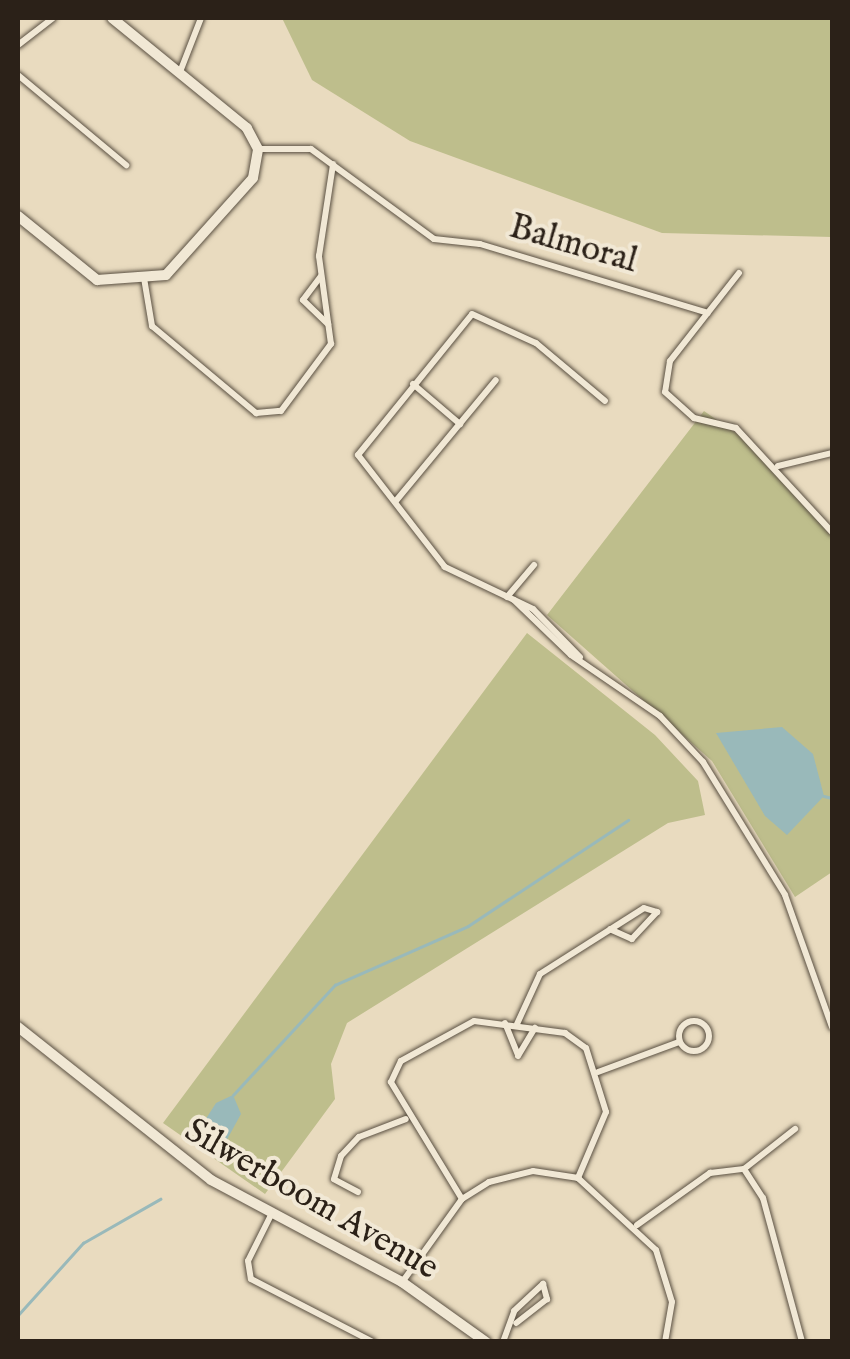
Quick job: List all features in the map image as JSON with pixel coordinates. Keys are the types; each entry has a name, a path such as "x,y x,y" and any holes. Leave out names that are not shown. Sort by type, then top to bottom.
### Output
{"street":[{"path":"18,45 53,18"},
{"path":"18,216 97,280 144,278 176,272 248,190 258,149 247,128 112,18"},
{"path":"180,73 201,18"},
{"path":"18,75 126,166"},
{"path":"144,278 152,326 262,415 286,407 330,352 321,276 327,179 332,164 302,146 258,149"},
{"name":"Balmoral","path":"332,164 423,234 708,313"},
{"path":"739,273 664,376 667,396 694,418 723,418 778,466 832,532"},
{"path":"321,276 302,300 329,325"},
{"path":"605,401 536,342 472,314 413,384 359,461 445,567 510,598 580,657 660,716 726,794 785,895 832,1027"},
{"path":"396,502 496,380"},
{"path":"413,384 460,424"},
{"path":"778,466 832,453"},
{"path":"510,598 534,565"},
{"path":"517,1024 534,979 610,929 644,908 657,912 632,939 610,929"},
{"path":"462,1199 406,1119 391,1082 400,1061 466,1022 517,1024 573,1036 598,1072 605,1120 578,1178"},
{"path":"598,1072 679,1042 690,1022 708,1030 699,1050 679,1042"},
{"path":"505,1023 518,1056 535,1028"},
{"name":"Silwerboom Avenue","path":"18,1027 188,1165 271,1215 402,1282 486,1342"},
{"path":"358,1192 334,1179 341,1156 360,1137 406,1119"},
{"path":"637,1225 710,1173 744,1170 795,1129"},
{"path":"744,1170 763,1198 802,1342"},
{"path":"402,1282 462,1199 518,1172 578,1178 637,1225 669,1285 665,1342"},
{"path":"271,1215 248,1261 252,1279 373,1342"},
{"path":"503,1342 516,1323 547,1299 543,1284 514,1310 516,1323"}],"green space":[{"path":"282,18 832,18 832,237 662,233 410,141 312,80"},
{"path":"704,411 753,445 832,537 832,872 795,897 712,761 547,615"},
{"path":"527,633 655,735 698,781 705,815 668,823 347,1023 331,1064 335,1099 265,1194 163,1123"}],"water":[{"path":"782,727 813,754 824,796 787,835 765,816 716,733"},
{"path":"233,1095 241,1114 219,1154 195,1136 216,1103"}],"waterway":[{"path":"824,796 832,798"},
{"path":"233,1095 335,985 468,926 628,820"},
{"path":"18,1315 83,1243 160,1199"}]}
